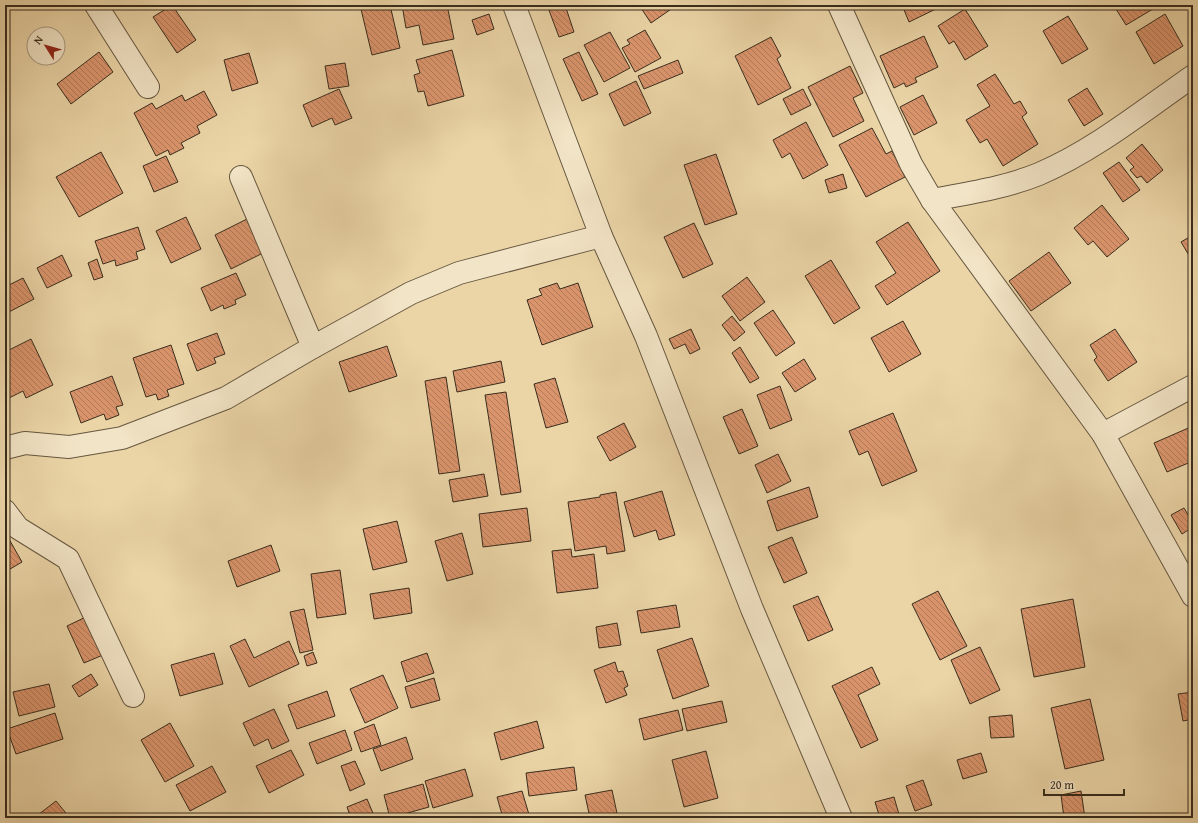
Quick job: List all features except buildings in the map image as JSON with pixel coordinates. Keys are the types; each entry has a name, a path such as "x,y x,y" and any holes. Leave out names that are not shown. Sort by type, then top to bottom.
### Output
{"street":[{"path":"96,5 148,87"},
{"path":"514,5 601,236 646,336 752,609 841,818"},
{"path":"839,5 911,164 932,200 1103,434 1193,596"},
{"path":"932,200 985,190 1039,174 1088,148 1193,76"},
{"path":"241,177 313,347"},
{"path":"5,448 26,443 69,447 122,438 226,398 313,347 411,294 458,273 601,236"},
{"path":"1103,434 1193,386"},
{"path":"5,511 18,528 68,559 133,696"}]}
